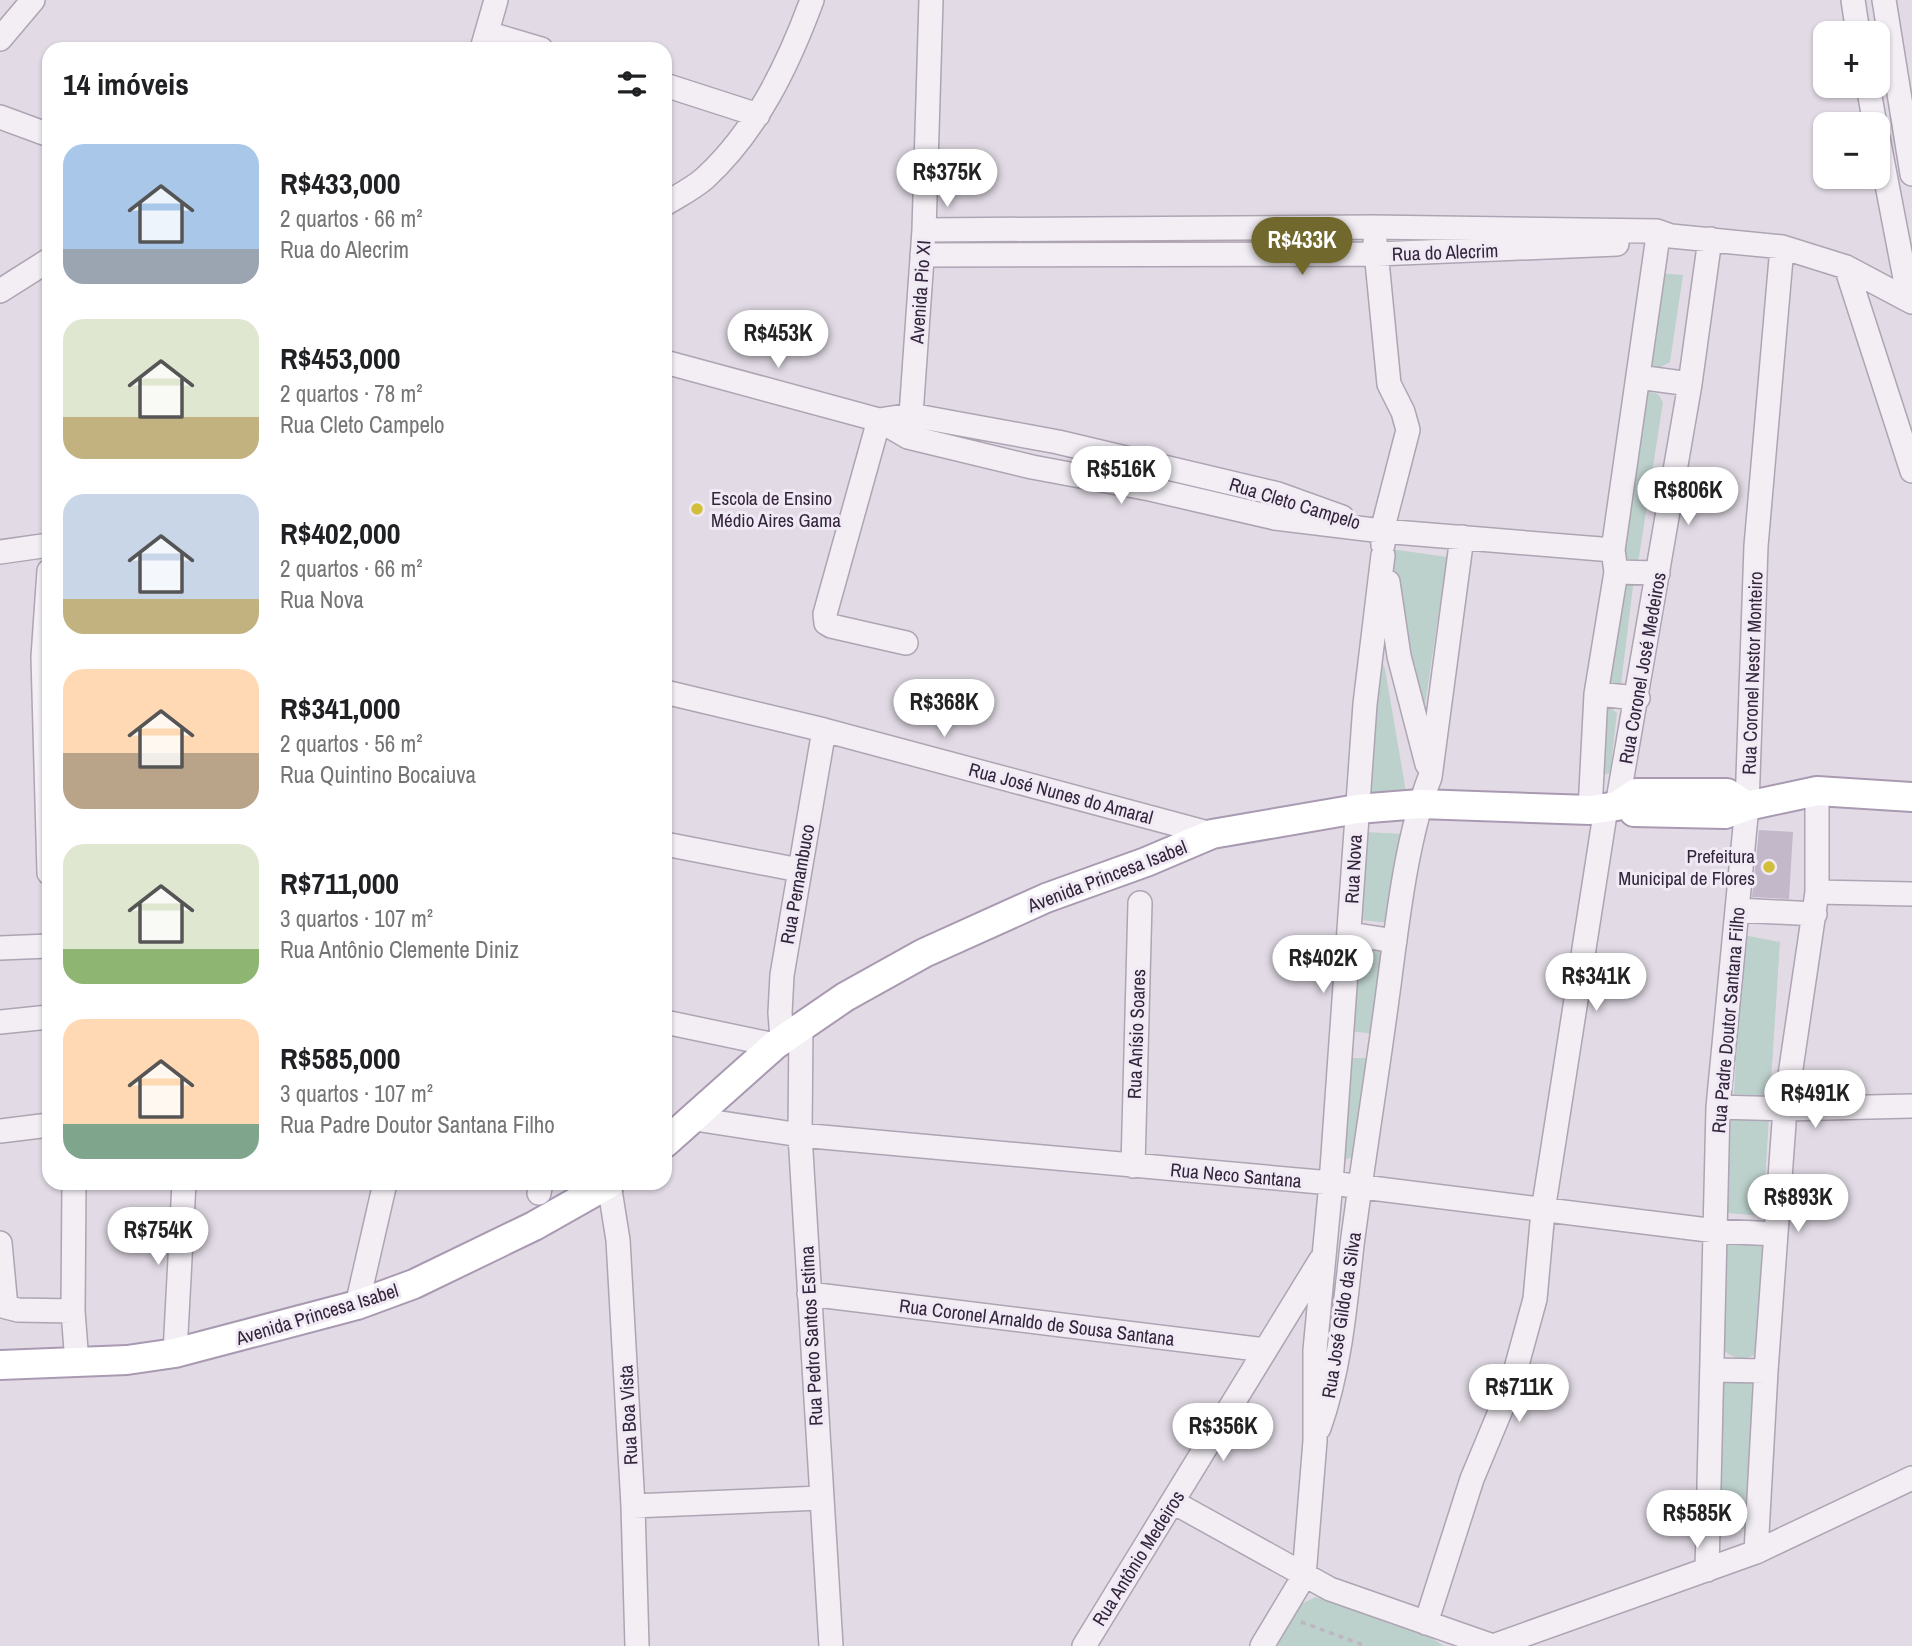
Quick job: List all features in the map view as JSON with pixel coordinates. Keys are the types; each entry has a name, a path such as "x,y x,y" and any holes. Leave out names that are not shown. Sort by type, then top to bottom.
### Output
{"main road":[{"name":"Avenida Princesa Isabel","path":"672,1137 786,1037 845,997 924,953 1046,898 1146,862 1212,834 1357,809 1420,804 1726,814 1747,806 1817,791 1912,797"},
{"name":"Avenida Princesa Isabel","path":"0,1365 76,1363 175,1353 357,1305 414,1284 534,1226 598,1190"}],"street":[{"path":"0,39 33,0"},
{"path":"485,41 496,0"},
{"path":"672,200 703,180 731,151 758,115 813,0"},
{"name":"Avenida Pio XI","path":"911,415 924,230 930,0"},
{"path":"1853,0 1856,21"},
{"path":"1884,0 1884,21"},
{"path":"1890,73 1912,174"},
{"path":"672,87 758,115"},
{"path":"0,117 42,132"},
{"path":"1888,189 1910,301"},
{"name":"Rua do Alecrim","path":"924,230 1372,227 1657,230 1664,239"},
{"name":"Rua Nova","path":"1372,227 1389,384 1403,412 1408,430 1382,531 1383,555 1399,656 1430,777"},
{"path":"1117,229 1120,256"},
{"name":"Rua Coronel José Medeiros","path":"1604,808 1596,694 1638,377 1664,239"},
{"name":"Rua do Alecrim","path":"922,255 1377,254 1710,239 1782,247 1846,267 1910,301"},
{"name":"Rua Coronel José Medeiros","path":"1604,808 1638,698 1690,384 1710,239"},
{"name":"Rua Coronel Nestor Monteiro","path":"1747,806 1756,547 1782,247"},
{"path":"0,291 42,264"},
{"path":"1846,267 1910,459"},
{"name":"Rua Cleto Campelo","path":"672,364 879,420 908,437 1032,467 1150,489 1275,518 1382,531 1462,537 1614,561 1658,573"},
{"path":"1638,377 1690,384"},
{"name":"Rua Cleto Campelo","path":"879,420 911,415 1058,442 1278,494 1382,531"},
{"path":"879,420 825,614 826,623 906,643"},
{"path":"1359,1187 1395,941 1420,804 1430,777 1462,537"},
{"path":"0,552 42,546"},
{"name":"Rua Nova","path":"1331,1183 1365,704 1383,555"},
{"name":"Rua José Nunes do Amaral","path":"672,694 824,730 1212,834"},
{"path":"1596,694 1638,698"},
{"name":"Rua Pernambuco","path":"786,1037 780,1013 782,975 824,730"},
{"path":"1756,1552 1785,1109 1816,903 1817,791"},
{"name":"Rua Padre Doutor Santana Filho","path":"1707,1570 1718,1107 1747,806"},
{"path":"1426,1623 1472,1479 1512,1383 1535,1298 1543,1211 1604,808"},
{"path":"672,845 799,870"},
{"path":"1738,910 1912,894"},
{"name":"Rua Anísio Soares","path":"1133,1166 1140,903"},
{"path":"1350,934 1395,941"},
{"path":"0,948 42,946"},
{"path":"0,1022 42,1018"},
{"path":"672,1022 786,1037"},
{"name":"Rua Pedro Santos Estima","path":"786,1037 800,1135 831,1646"},
{"path":"1341,1048 1380,1051"},
{"path":"1718,1107 1785,1109 1912,1106"},
{"name":"Rua Neco Santana","path":"695,1119 800,1135 1331,1183 1716,1231 1776,1234"},
{"path":"0,1131 42,1126"},
{"name":"Rua José Gildo da Silva","path":"1304,1576 1315,1441 1315,1350 1331,1183"},
{"name":"Rua José Gildo da Silva","path":"1315,1441 1331,1397 1339,1351 1359,1187"},
{"path":"74,1190 73,1311 76,1363"},
{"path":"175,1353 184,1190"},
{"path":"357,1305 383,1190"},
{"name":"Rua Boa Vista","path":"611,1190 618,1240 633,1506 637,1646"},
{"path":"0,1243 6,1307 18,1311 73,1311"},
{"name":"Rua Antônio Medeiros","path":"1084,1646 1323,1256"},
{"name":"Rua Coronel Arnaldo de Sousa Santana","path":"809,1294 1265,1350"},
{"path":"1320,1299 1345,1301"},
{"path":"1315,1350 1339,1351"},
{"path":"1713,1370 1766,1371"},
{"path":"1173,1502 1330,1589 1493,1646 1756,1552 1912,1478"},
{"path":"633,1506 820,1498"},
{"path":"1262,1646 1304,1576"}],"path":[{"path":"1283,1615 1366,1646"}],"shaded area":[{"path":"1647,272 1683,275 1670,362 1659,368 1646,366"},
{"path":"1646,391 1658,394 1663,402 1639,557 1636,563 1629,565 1619,554"},
{"path":"1391,549 1447,557 1424,712 1419,720"},
{"path":"1618,583 1632,583 1633,586 1621,684 1618,685 1607,684"},
{"path":"1379,654 1385,669 1406,792 1369,796"},
{"path":"1611,708 1617,713 1610,773 1603,775 1605,709"},
{"path":"1365,832 1405,834 1391,923 1360,920"},
{"path":"1743,935 1780,942 1770,1096 1734,1094"},
{"path":"1360,946 1387,953 1374,1034 1351,1031"},
{"path":"1350,1058 1373,1058 1361,1154 1344,1160"},
{"path":"1731,1116 1769,1116 1763,1216 1727,1213"},
{"path":"1727,1243 1766,1245 1759,1352 1745,1358 1732,1356 1723,1350"},
{"path":"1723,1376 1754,1377 1749,1526 1738,1530 1730,1530 1720,1523"},
{"path":"1316,1597 1335,1601 1430,1637 1444,1646 1272,1646 1301,1604"}],"building":[{"name":"Prefeitura Municipal de Flores","path":"1759,830 1793,832 1789,899 1752,897"}],"place":[{"name":"Escola de Ensino Médio Aires Gama","path":"697,509"},
{"name":"Prefeitura Municipal de Flores","path":"1769,867"}]}
